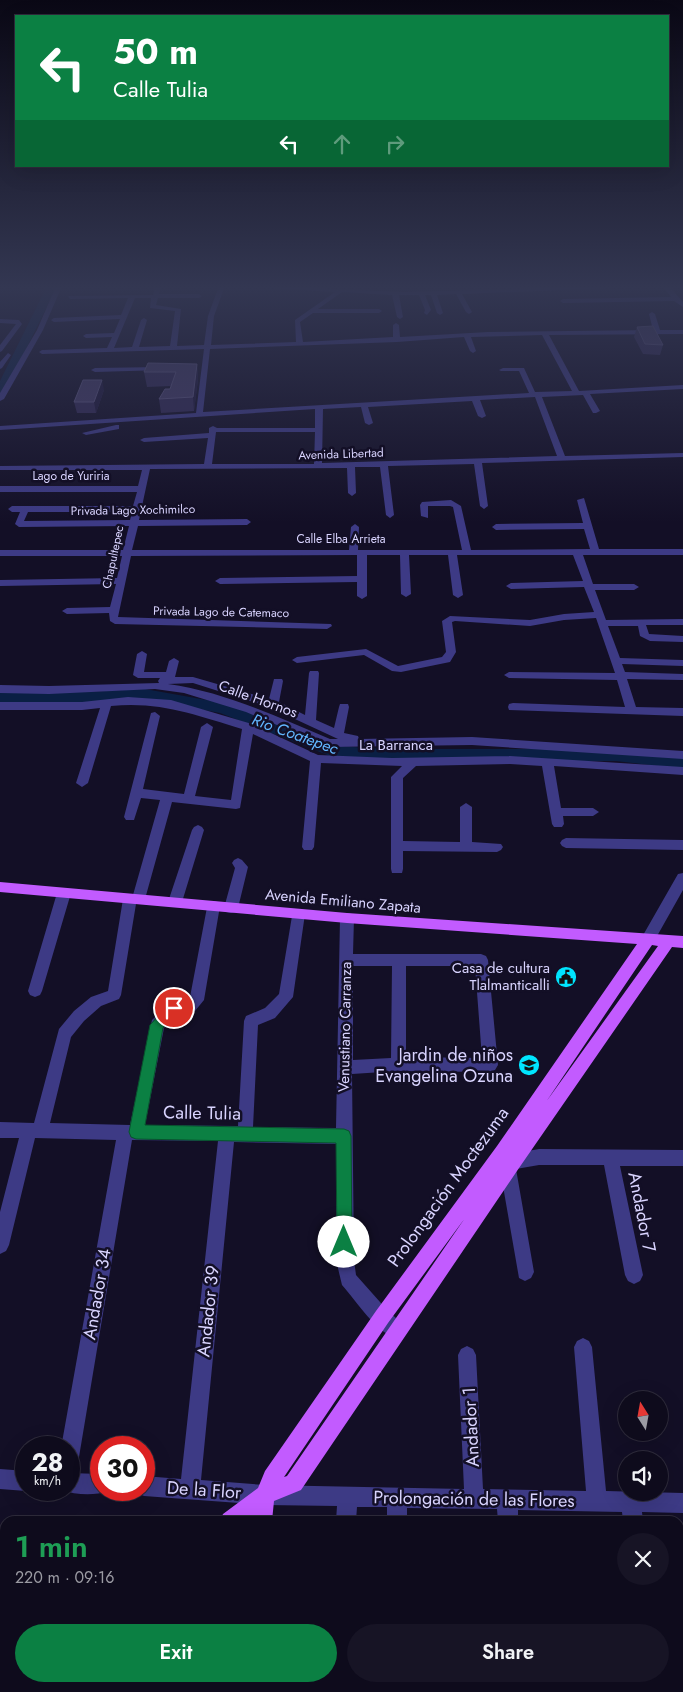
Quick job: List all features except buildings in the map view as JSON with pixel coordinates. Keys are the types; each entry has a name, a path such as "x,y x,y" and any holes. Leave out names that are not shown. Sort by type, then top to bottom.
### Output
{"main road":[{"name":"Avenida Emiliano Zapata","path":"0,887 347,918 675,942"},
{"name":"Prolongación Moctezuma","path":"265,1495 294,1483 398,1331 647,941"},
{"name":"Prolongación Moctezuma","path":"263,1516 265,1495 272,1478 382,1317 508,1161 675,942"},
{"path":"237,1516 265,1495"}],"street":[{"path":"0,399 20,365"},
{"path":"199,416 206,365"},
{"path":"564,365 580,391 596,411"},
{"path":"94,370 172,369"},
{"path":"192,369 206,369"},
{"path":"504,370 522,369 535,394 562,458"},
{"path":"0,428 364,404 683,386"},
{"path":"475,398 482,416"},
{"path":"364,404 369,423"},
{"path":"318,466 319,407"},
{"path":"208,467 215,414"},
{"path":"86,433 130,425 133,420"},
{"path":"144,440 212,433 318,430"},
{"name":"Avenida Libertad","path":"0,468 318,466 683,455"},
{"path":"478,461 484,506"},
{"path":"384,464 390,515"},
{"path":"351,465 352,493"},
{"name":"Chapultepec","path":"115,621 113,617 146,468"},
{"name":"Lago de Yuriria","path":"0,489 141,489"},
{"path":"581,500 595,552"},
{"path":"425,516 425,504 455,504 467,552"},
{"path":"12,509 137,509"},
{"name":"Privada Lago Xochimilco","path":"24,509 19,524 247,522"},
{"path":"496,527 588,526"},
{"path":"355,527 362,579 362,596"},
{"path":"404,552 406,594"},
{"path":"452,552 458,595"},
{"path":"577,552 631,709"},
{"name":"Calle Elba Arrieta","path":"0,553 683,552"},
{"path":"220,581 362,579"},
{"path":"0,583 121,581"},
{"path":"511,586 634,586"},
{"path":"67,611 115,610"},
{"path":"297,660 366,652 396,669 401,669 446,660 451,652 447,621 453,618 530,623 564,617 683,622"},
{"name":"Privada Lago de Catemaco","path":"115,621 327,626"},
{"path":"642,627 645,636 650,638 683,638"},
{"path":"142,654 138,675 171,675 193,680 273,704 338,735 372,743"},
{"path":"171,675 174,660"},
{"path":"616,662 683,663"},
{"path":"310,722 314,673"},
{"path":"509,676 683,677"},
{"path":"128,686 141,682 193,680"},
{"path":"273,704 278,681"},
{"name":"Calle Hornos","path":"0,688 49,690 155,686 185,690 250,709 329,743 472,741 683,755"},
{"name":"La Barranca","path":"0,706 82,706 128,701 172,704 248,727 316,759 413,762 464,760 548,762 683,772"},
{"path":"82,783 106,704"},
{"path":"338,735 344,707"},
{"path":"514,707 683,712"},
{"path":"130,817 155,716"},
{"path":"188,800 207,727"},
{"path":"137,794 236,805 248,727"},
{"path":"308,847 316,759"},
{"path":"396,869 397,777 413,762"},
{"path":"548,762 558,824"},
{"path":"0,1245 64,1034 79,1016 96,1001 114,995 134,899 167,797"},
{"path":"466,807 466,847"},
{"path":"556,812 593,812"},
{"path":"175,902 198,830"},
{"path":"566,843 683,845"},
{"path":"397,846 496,847"},
{"path":"230,908 242,867 238,863"},
{"name":"Prolongación Moctezuma","path":"647,941 683,878"},
{"path":"35,991 64,894"},
{"name":"Andador 34","path":"73,1436 131,1132 157,1025 174,1008 190,1007 197,1000 213,906"},
{"path":"245,1134 251,1021 270,1013 286,997 298,914"},
{"name":"Venustiano Carranza","path":"347,918 344,1136 345,1260 348,1279 382,1317 398,1331"},
{"path":"345,1067 398,1064 490,1065 481,960 346,960"},
{"path":"398,1064 399,960"},
{"name":"Calle Tulia","path":"0,1130 344,1136"},
{"name":"Andador 39","path":"190,1488 227,1134"},
{"path":"525,1272 508,1161 539,1157 683,1158"},
{"name":"Andador 7","path":"610,1157 634,1275"},
{"path":"583,1347 596,1501"},
{"name":"Andador 1","path":"467,1355 474,1499"},
{"path":"0,1479 15,1480"},
{"name":"De la Flor","path":"155,1486 265,1495"},
{"name":"Prolongación de las Flores","path":"265,1495 596,1501 632,1511 683,1503"},
{"path":"346,1516 347,1497"},
{"path":"397,1498 397,1516"},
{"path":"507,1499 508,1516"}],"waterway":[{"name":"Rio Coatepec","path":"0,392 13,365"},
{"name":"Rio Coatepec","path":"0,697 87,697 145,694 223,708 335,752 386,755 616,755 683,763"}],"place":[{"name":"Casa de cultura Tlalmanticalli","path":"566,977"},
{"name":"Jardin de niños Evangelina Ozuna","path":"529,1065"}],"route":[{"path":"174,1008 157,1025 136,1132 344,1136 344,1242"}]}
